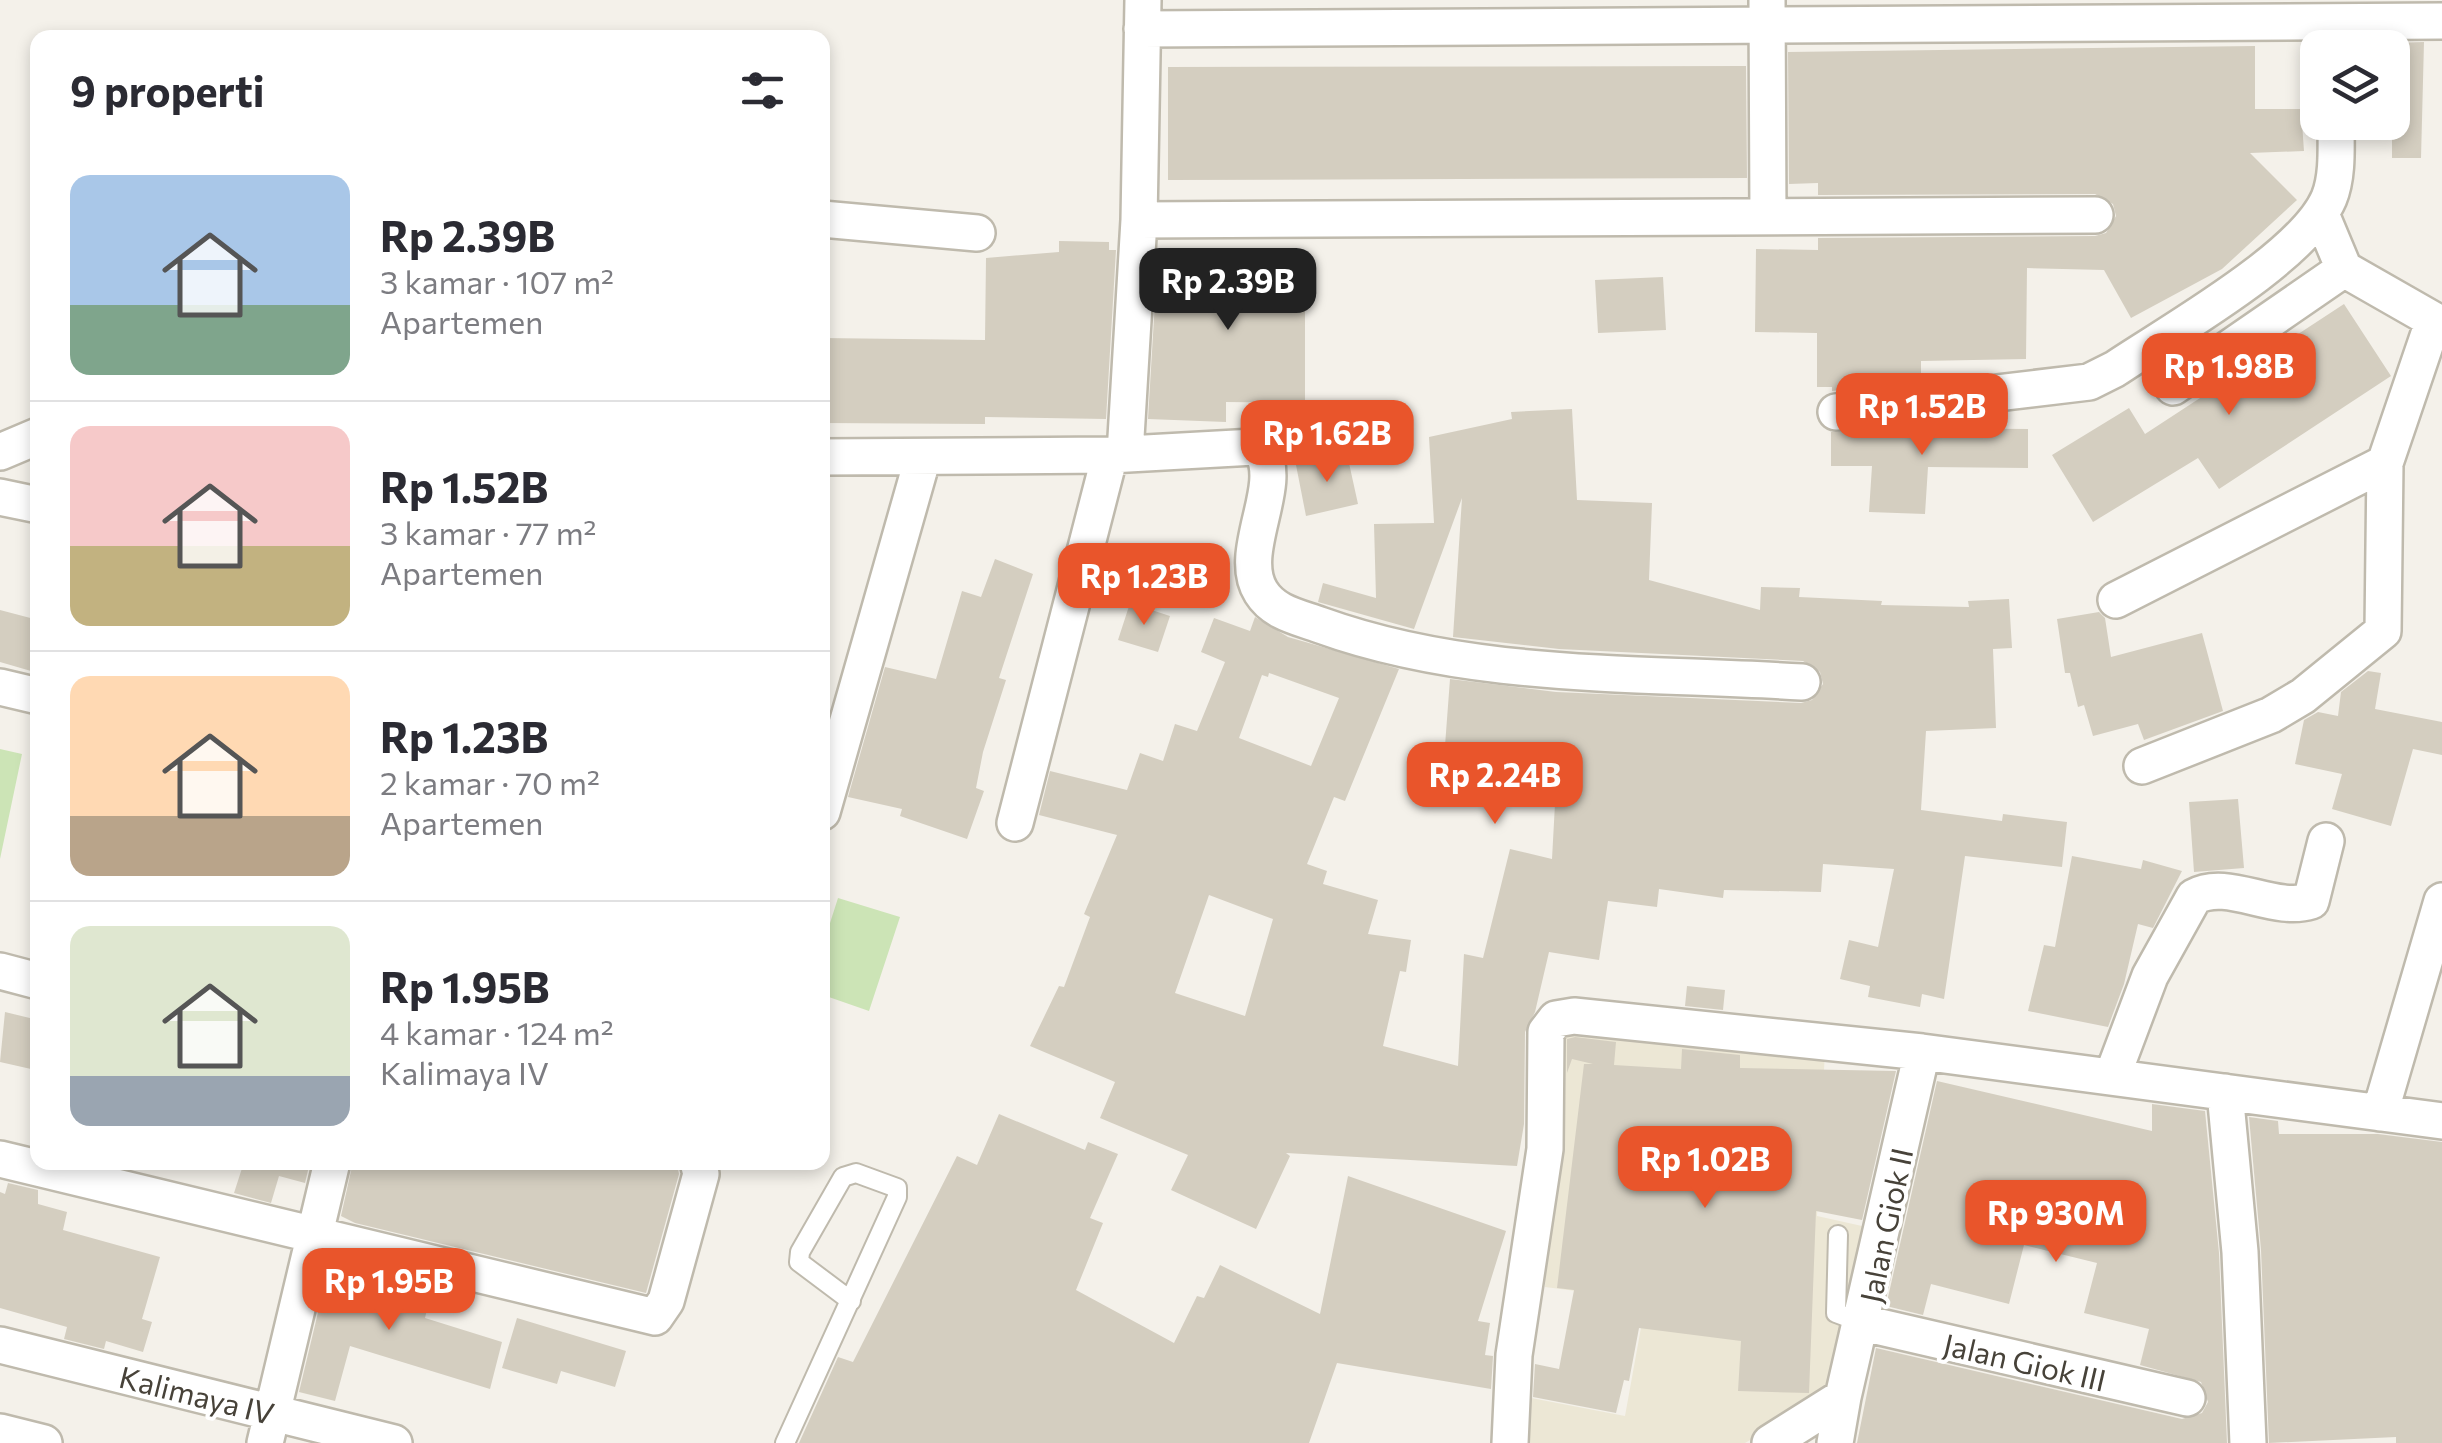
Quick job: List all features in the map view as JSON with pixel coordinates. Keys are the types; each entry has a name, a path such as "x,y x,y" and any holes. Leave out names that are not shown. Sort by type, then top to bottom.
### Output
{"street":[{"path":"1766,12 1768,217"},
{"path":"1016,823 1118,454 1139,220 1142,14 2140,12 2336,23 2442,22"},
{"path":"1836,412 2090,382 2115,369 2265,268 2321,214 2331,194 2335,140"},
{"path":"2142,766 2272,715 2303,696 2383,632 2385,463 2437,324 2344,269 2321,214"},
{"path":"1139,220 2096,215"},
{"path":"830,221 978,233"},
{"path":"2173,387 2344,269"},
{"path":"0,452 30,439"},
{"path":"830,457 1118,454 1246,446 1262,450 1268,468 1254,560 1260,591 1281,612 1378,646 1446,660 1802,682"},
{"path":"830,784 923,457"},
{"path":"2116,600 2385,463"},
{"path":"0,496 30,503"},
{"path":"0,687 30,694"},
{"path":"2112,1077 2150,976 2194,897 2212,891 2284,906 2311,901 2326,841"},
{"path":"2380,1113 2442,902"},
{"path":"0,971 30,979"},
{"path":"1510,1443 1514,1355 1544,1149 1549,1024 1574,1016 1922,1052 2442,1121"},
{"name":"Jalan Giok II","path":"1835,1443 1922,1052"},
{"path":"2225,1092 2240,1252 2248,1443"},
{"path":"0,1159 30,1166"},
{"path":"45,1170 655,1317 666,1301 700,1170"},
{"path":"269,1428 330,1170"},
{"name":"Jalan Giok III","path":"1863,1324 2187,1398"},
{"name":"Kalimaya IV","path":"0,1345 269,1428 394,1443"},
{"path":"1770,1443 1843,1397"},
{"path":"0,1432 44,1443"}],"lane":[{"path":"785,1443 851,1301 897,1197 897,1188 856,1173 843,1176 800,1252 799,1262 851,1301"},
{"path":"1838,1235 1836,1313 1863,1324"}],"shaded area":[{"path":"1554,1024 1825,1049 1817,1216 1871,1228 1834,1390 1745,1443 1522,1443 1526,1397 1625,1416 1646,1300 1545,1287"}],"green space":[{"path":"0,749 22,754 0,859"},
{"path":"838,898 900,917 869,1011 830,997 830,923"}],"building":[{"path":"2410,42 2424,42 2421,158 2392,158 2392,140 2410,140"},
{"path":"2255,46 2255,109 2300,109 2304,151 2250,153 2297,200 2222,269 2131,318 2104,270 2027,268 2026,359 1921,361 1921,381 1832,391 1832,387 1817,387 1817,333 1755,332 1756,249 1818,250 1818,238 2095,236 2106,233 2116,216 2113,204 2095,194 1818,195 1818,183 1789,184 1788,52"},
{"path":"1746,66 1747,178 1168,180 1168,67"},
{"path":"1059,241 1109,242 1109,250 1116,250 1106,419 985,417 985,424 830,423 830,338 985,340 986,258 1059,252"},
{"path":"1158,251 1313,256 1312,306 1305,306 1305,403 1226,402 1226,422 1148,419"},
{"path":"1663,277 1666,330 1598,333 1595,280"},
{"path":"2344,304 2391,376 2219,489 2198,458 2093,522 2052,455 2129,408 2145,434"},
{"path":"1572,409 1577,500 1652,503 1649,580 1760,610 1761,587 1800,588 1799,597 1882,601 1881,605 1969,607 1968,601 2009,599 2012,648 1993,649 1996,728 1926,731 1921,810 2002,821 2003,814 2067,822 2062,867 1965,856 1944,999 1922,994 1920,1007 1868,997 1870,986 1840,979 1849,940 1878,947 1894,869 1823,864 1821,892 1724,890 1723,898 1659,889 1657,907 1608,901 1599,960 1549,952 1535,1012 1525,1032 1524,1124 1517,1166 1286,1153 1290,1156 1256,1229 1171,1190 1188,1155 1100,1118 1115,1082 1030,1046 1059,986 1064,987 1090,917 1084,914 1117,835 1039,815 1050,771 1127,790 1140,753 1163,761 1175,724 1197,731 1225,662 1201,652 1214,618 1250,631 1255,617 1288,637 1399,669 1345,801 1334,797 1307,864 1327,871 1323,884 1378,900 1368,934 1411,940 1406,972 1400,971 1383,1046 1458,1066 1464,954 1483,958 1510,849 1552,859 1557,767 1444,759 1450,679 1556,692 1801,703 1812,700 1823,684 1820,672 1803,661 1559,649 1453,637 1462,498 1414,629 1318,602 1323,583 1376,598 1374,524 1434,523 1429,437 1512,419 1511,412","holes":["1269,673 1339,698 1311,766 1239,738 1262,675 1268,677","1209,895 1273,919 1245,1016 1175,993"]},
{"path":"1921,423 1926,428 2028,429 2028,468 1928,467 1925,514 1869,512 1872,466 1831,466 1831,432"},
{"path":"1347,454 1358,504 1306,516 1296,465"},
{"path":"995,559 1033,574 999,678 1006,680 976,788 984,791 967,839 900,816 902,809 848,797 885,667 936,679 962,591 981,597"},
{"path":"1130,603 1170,616 1158,652 1118,640"},
{"path":"0,610 30,618 30,671 0,662"},
{"path":"2099,612 2105,618 2111,657 2202,633 2223,711 2144,740 2138,724 2093,736 2084,705 2078,707 2070,673 2065,673 2057,619"},
{"path":"2368,671 2381,673 2375,709 2442,722 2442,755 2413,749 2391,826 2332,809 2342,774 2295,764 2304,720 2318,712 2338,716 2341,692"},
{"path":"2238,799 2244,868 2194,872 2189,802"},
{"path":"2072,856 2141,869 2143,860 2182,871 2153,928 2138,924 2124,984 2108,1027 2028,1011 2044,945 2055,947"},
{"path":"1687,986 1725,990 1723,1010 1685,1006"},
{"path":"5,1012 30,1018 30,1069 0,1062"},
{"path":"1567,1039 1616,1042 1614,1065 1681,1069 1682,1049 1740,1055 1740,1068 1896,1071 1862,1220 1816,1211 1809,1393 1738,1391 1741,1341 1639,1328 1629,1381 1624,1380 1616,1413 1533,1397 1535,1364 1559,1369 1574,1290 1557,1288 1584,1064 1593,1064 1572,1059 1567,1073"},
{"path":"1937,1081 2152,1131 2152,1104 2205,1111 2219,1253 2227,1443 1857,1443 1876,1348 2182,1419 2202,1413 2208,1402 2201,1382 2140,1365 2149,1329 2084,1313 2097,1263 2024,1245 2009,1304 1931,1284 1923,1315 1886,1306"},
{"path":"999,1114 1085,1150 1088,1142 1118,1154 1090,1218 1103,1223 1076,1290 1174,1343 1197,1296 1204,1298 1220,1265 1320,1314 1348,1176 1506,1231 1478,1321 1490,1323 1485,1355 1493,1356 1491,1389 1337,1363 1309,1443 799,1443 838,1357 853,1362 957,1156 977,1165"},
{"path":"2249,1117 2278,1121 2279,1134 2378,1134 2442,1142 2442,1443 2396,1443 2396,1437 2269,1443 2261,1250"},
{"path":"241,1170 308,1170 305,1183 279,1176 271,1203 234,1193"},
{"path":"351,1170 678,1170 679,1174 646,1293 355,1223 341,1216"},
{"path":"8,1183 38,1190 38,1204 67,1212 63,1230 160,1257 142,1319 152,1322 143,1352 106,1341 104,1349 64,1339 67,1327 0,1308 0,1192 5,1194"},
{"path":"345,1264 433,1285 425,1318 502,1342 490,1389 350,1346 335,1401 299,1392 326,1279 341,1282"},
{"path":"517,1318 626,1351 615,1387 561,1371 557,1384 502,1368"}]}
